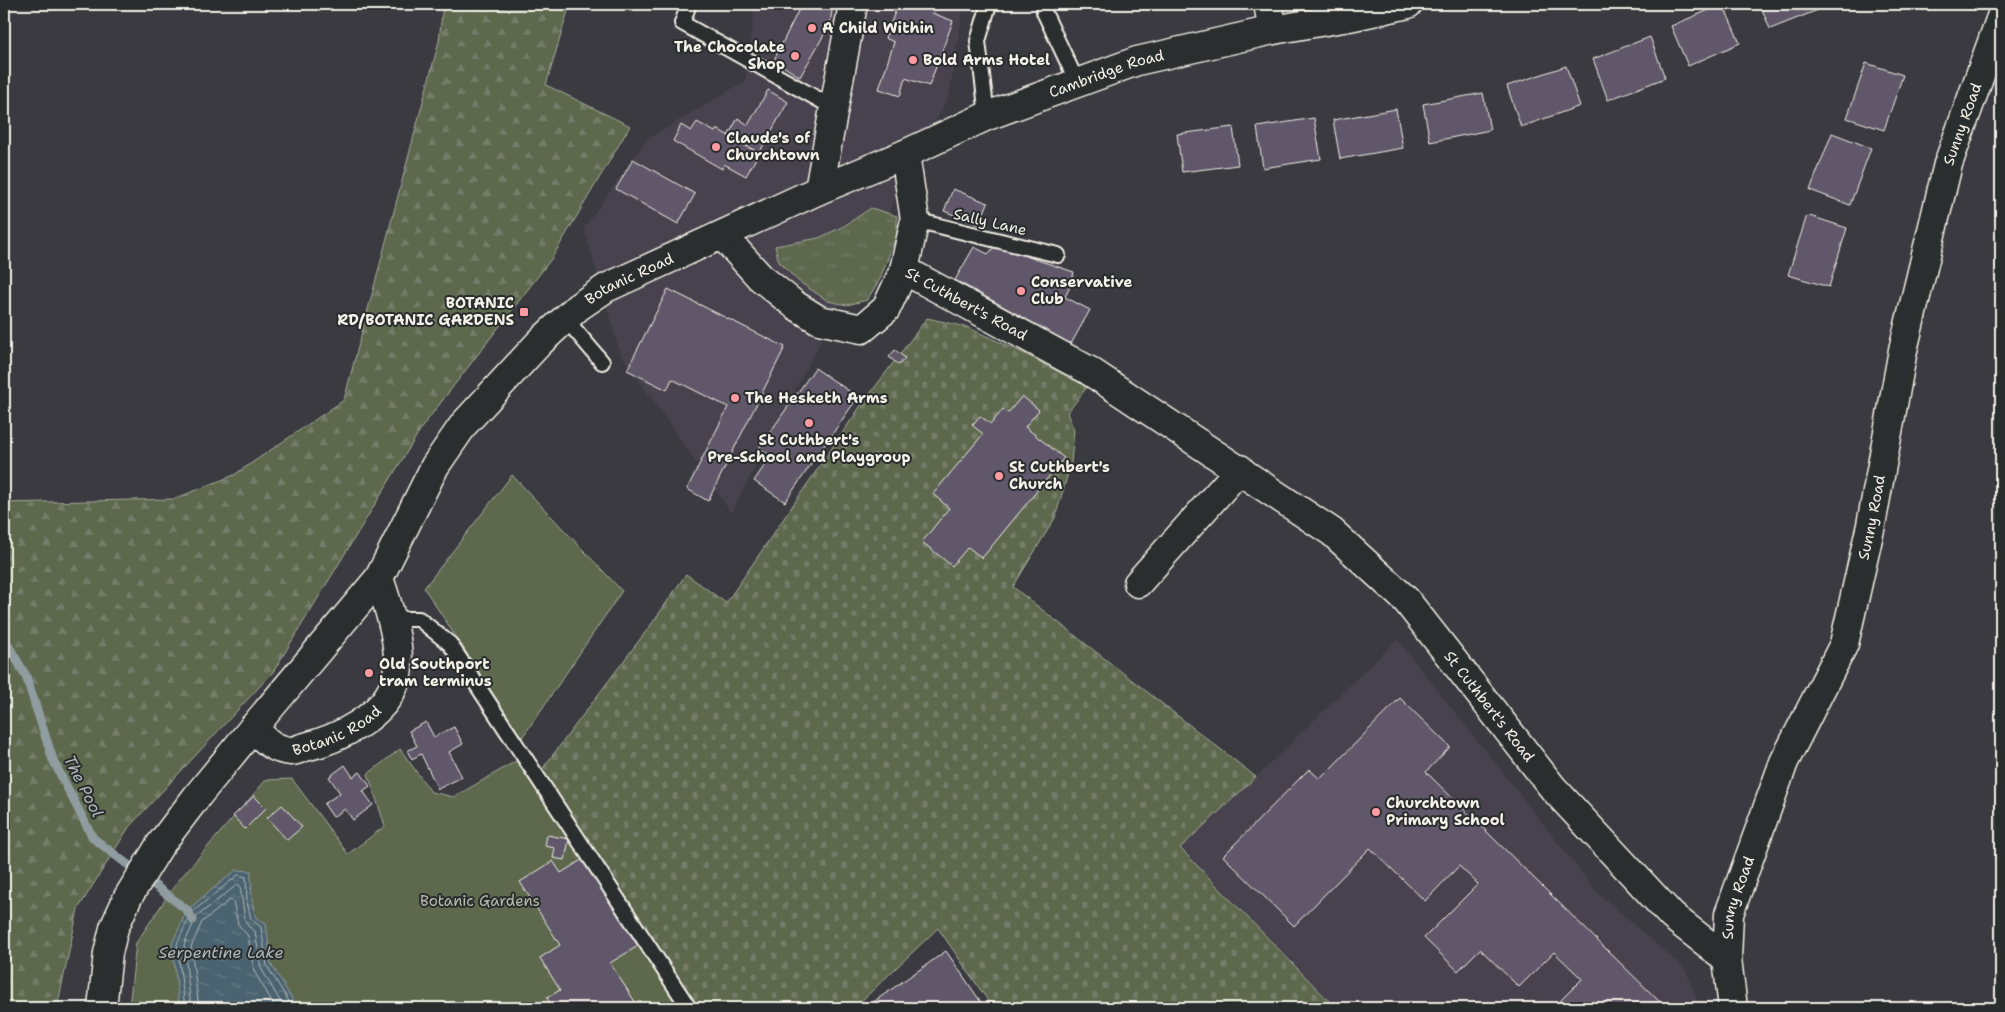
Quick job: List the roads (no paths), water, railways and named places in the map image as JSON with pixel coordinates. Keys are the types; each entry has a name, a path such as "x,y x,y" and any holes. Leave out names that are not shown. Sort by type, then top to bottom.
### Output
{"street":[{"path":"819,190 853,4"},
{"name":"Cambridge Road","path":"819,190 905,154 987,116 1137,60 1270,17 1349,17 1408,4"},
{"name":"Sunny Road","path":"1733,1008 1727,959 1729,914 1784,762 1844,644 1871,525 1903,350 1948,164 2001,17"},
{"path":"904,270 915,220 905,154"},
{"name":"Botanic Road","path":"102,1008 108,953 114,928 128,897 160,845 253,728 380,578 435,466 464,424 540,342 565,318 606,288 819,190"},
{"name":"St Cuthbert's Road","path":"722,235 760,277 795,305 819,320 862,329 886,309 904,270 1088,370 1240,469 1332,532 1406,600 1553,788 1672,916 1727,959"},
{"path":"1138,582 1240,469"},
{"name":"Botanic Road","path":"253,728 271,746 291,751 322,743 356,727 375,711 386,698 395,682 398,658 393,619 380,578"}],"lane":[{"path":"689,4 682,24 834,108"},
{"path":"987,116 978,41 988,4"},
{"path":"1045,4 1044,12 1077,82"},
{"name":"Sally Lane","path":"915,220 1058,255"},
{"path":"565,318 602,362"},
{"path":"393,619 419,619 450,644 689,1008"}],"water":[{"name":"Serpentine Lake","path":"236,870 251,871 252,902 256,918 266,923 271,964 295,1004 318,1008 182,1008 179,1005 172,944 187,910"}],"waterway":[{"name":"The Pool","path":"4,638 26,676 53,760 93,838 187,910 193,920"}],"place":[{"name":"A Child Within","path":"812,28"},
{"name":"The Chocolate Shop","path":"795,56"},
{"name":"Bold Arms Hotel","path":"913,60"},
{"name":"Claude's of Churchtown","path":"716,147"},
{"name":"Conservative Club","path":"1021,291"},
{"name":"BOTANIC RD/BOTANIC GARDENS","path":"524,312"},
{"name":"The Hesketh Arms","path":"735,398"},
{"name":"St Cuthbert's Pre-School and Playgroup","path":"809,423"},
{"name":"St Cuthbert's Church","path":"999,476"},
{"name":"Old Southport tram terminus","path":"369,673"},
{"name":"Churchtown Primary School","path":"1376,812"}],"park label":[{"name":"Botanic Gardens","path":"480,901"}]}
